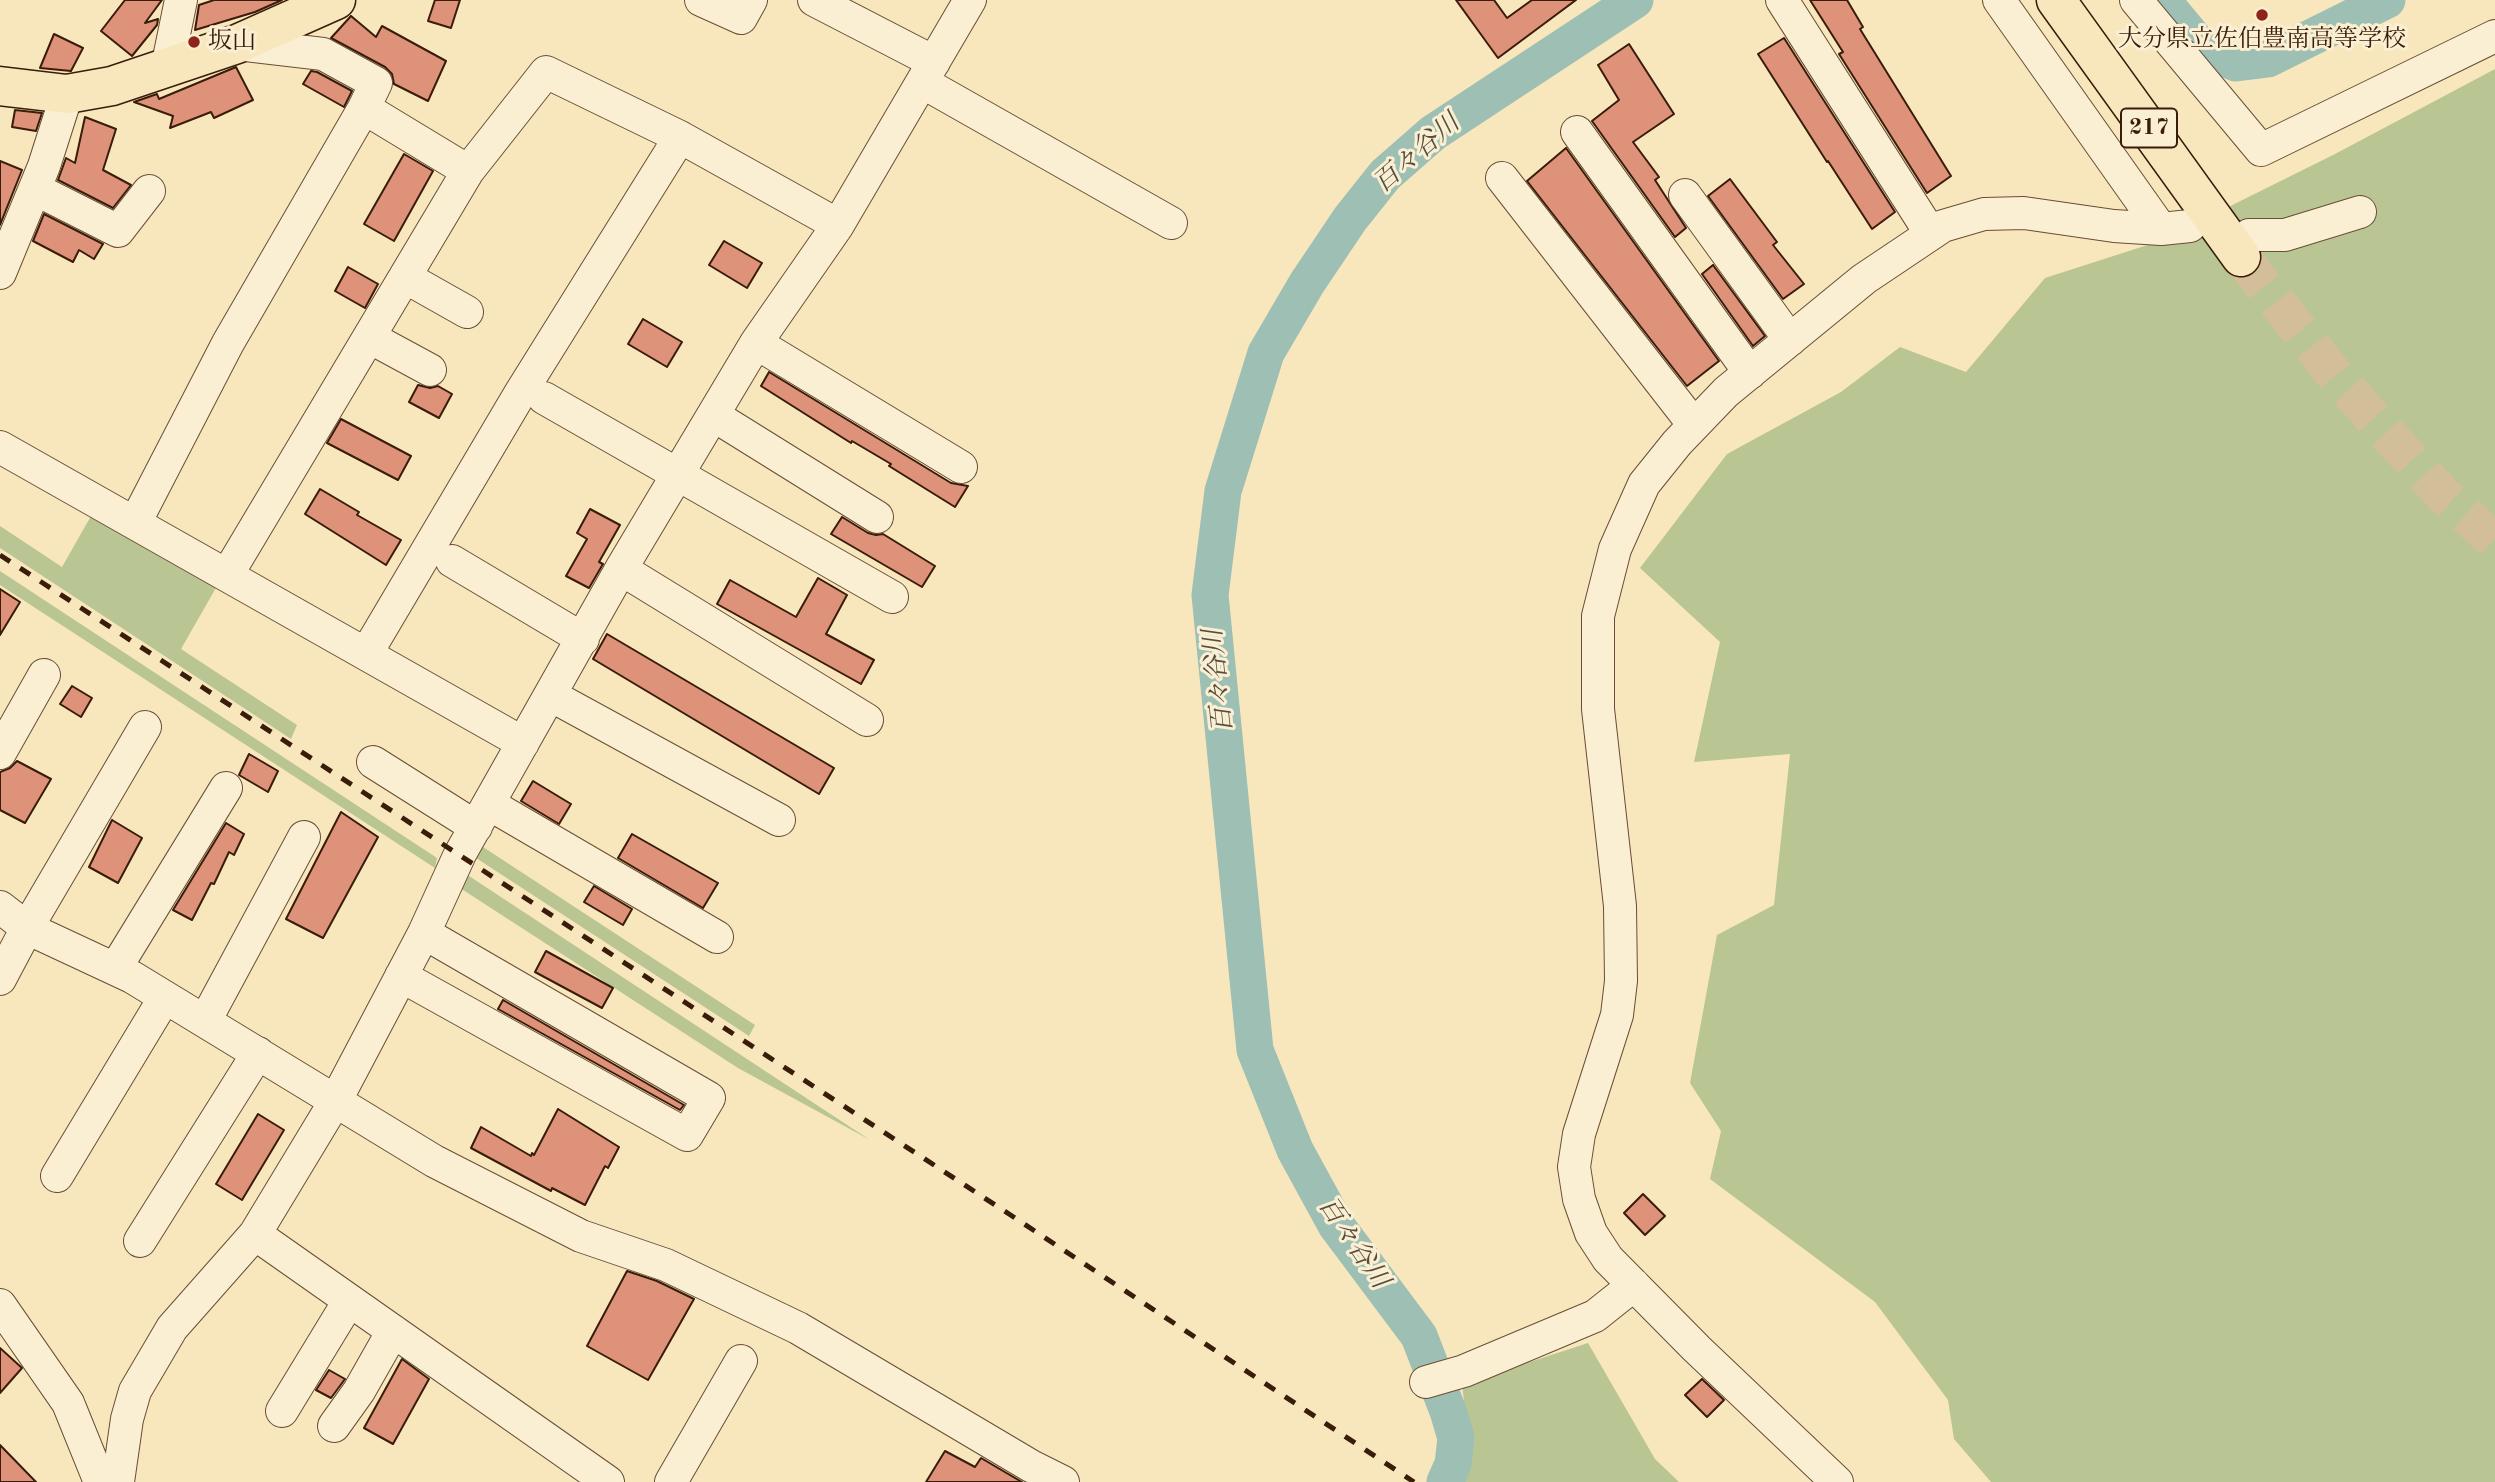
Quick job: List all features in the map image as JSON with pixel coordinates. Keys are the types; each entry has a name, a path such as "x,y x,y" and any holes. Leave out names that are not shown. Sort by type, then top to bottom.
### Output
{"main road":[{"path":"0,86 66,94 112,86 237,44 336,0"},
{"name":"217","path":"2056,0 2245,246"}],"street":[{"path":"167,68 181,0"},
{"path":"701,0 741,18 751,0"},
{"path":"814,0 1171,223"},
{"path":"118,1482 127,1419 135,1391 172,1328 255,1234 336,1100 424,933 460,854 552,696 621,569 756,343 838,225 970,0"},
{"path":"1782,0 1931,234"},
{"path":"1838,1482 1697,1349 1608,1259 1591,1233 1579,1199 1574,1167 1582,1122 1617,1016 1621,981 1620,906 1598,709 1598,616 1615,549 1644,484 1677,443 1726,392 1864,279 1931,234 1943,226 1984,214 2024,213 2114,226 2176,228 1999,0"},
{"path":"2136,0 2260,150 2495,36"},
{"path":"135,523 228,343 365,108 376,83 323,54 237,44"},
{"path":"226,575 468,171 546,72 680,137 838,225"},
{"path":"0,273 35,189 66,94"},
{"path":"365,108 468,171"},
{"path":"1577,132 1750,373"},
{"path":"366,654 521,392 680,137"},
{"path":"1502,178 1694,425"},
{"path":"35,189 118,231 149,191"},
{"path":"1685,195 1790,340"},
{"path":"2245,246 2360,212"},
{"path":"405,277 467,312"},
{"path":"369,337 430,369"},
{"path":"756,343 961,467"},
{"path":"544,398 892,597"},
{"path":"713,415 877,517"},
{"path":"0,447 523,743"},
{"path":"452,561 583,639"},
{"path":"621,569 867,720"},
{"path":"0,753 44,675"},
{"path":"552,696 779,821"},
{"path":"0,979 145,727"},
{"path":"373,762 717,937"},
{"path":"115,969 226,788"},
{"path":"205,1021 304,837"},
{"path":"0,907 27,928 115,969 165,997 434,1161 581,1236 666,1265 798,1328 1031,1466 1063,1482"},
{"path":"401,976 687,1135 709,1098 424,933"},
{"path":"57,1176 165,997"},
{"path":"141,1241 258,1053"},
{"path":"255,1234 608,1482"},
{"path":"1426,1382 1465,1371 1595,1316 1634,1286"},
{"path":"282,1411 349,1301"},
{"path":"0,1305 68,1403 100,1482"},
{"path":"334,1426 359,1391 393,1331"},
{"path":"671,1482 741,1361"}],"green space":[{"path":"2495,69 2495,1482 1991,1482 1954,1439 1948,1400 1875,1302 1710,1179 1721,1131 1690,1083 1717,935 1774,905 1790,754 1694,762 1720,642 1640,568 1727,454 1841,392 1900,347 1966,372 2045,278 2160,241 2335,154"},
{"path":"95,509 221,579 181,649 297,725 291,739 0,548 0,526 62,567"},
{"path":"0,571 437,858 435,868 0,585"},
{"path":"480,845 755,1025 749,1036 473,856"},
{"path":"466,874 870,1140 738,1068 460,888"},
{"path":"1588,1343 1655,1459 1679,1482 1462,1482 1470,1452 1462,1384"}],"building":[{"path":"125,0 162,0 145,23 158,19 157,25 132,56 101,31"},
{"path":"214,0 282,0 255,12 195,30 199,5"},
{"path":"435,0 460,0 451,28 428,21"},
{"path":"1456,0 1494,0 1507,18 1532,0 1576,0 1498,58"},
{"path":"1810,0 1847,0 1863,27 1860,29 1951,176 1927,193 1839,54 1843,52"},
{"path":"351,16 376,37 382,26 446,61 428,101 394,84 392,74 385,67 331,38"},
{"path":"54,34 83,48 71,71 40,68"},
{"path":"1784,38 1895,212 1872,229 1758,54"},
{"path":"1629,44 1674,114 1633,142 1659,177 1655,180 1686,228 1675,237 1592,121 1619,100 1598,65"},
{"path":"236,67 253,100 214,118 211,112 170,128 173,116 134,102 157,94 159,99"},
{"path":"311,71 352,91 344,107 303,84"},
{"path":"15,110 42,113 36,131 12,127"},
{"path":"85,117 116,129 103,170 131,185 113,208 58,180 66,158 75,163"},
{"path":"1566,148 1719,361 1687,386 1527,181"},
{"path":"404,154 433,171 394,241 364,224"},
{"path":"0,161 22,170 0,225"},
{"path":"1730,179 1777,242 1773,245 1804,284 1783,299 1708,196"},
{"path":"44,214 103,244 94,259 79,250 73,262 33,241"},
{"path":"724,241 762,263 747,288 709,265"},
{"path":"1713,265 1765,336 1753,346 1702,274"},
{"path":"348,267 378,284 365,308 335,291"},
{"path":"643,319 682,342 667,367 628,344"},
{"path":"769,372 951,483 968,486 955,507 889,466 891,464 852,441 851,443 761,386"},
{"path":"418,385 430,388 438,386 452,394 439,418 409,402"},
{"path":"341,419 411,456 398,480 327,443"},
{"path":"320,489 359,512 357,515 401,540 386,565 305,514"},
{"path":"590,509 620,525 599,562 603,564 589,588 566,576 587,539 577,533"},
{"path":"842,517 868,533 883,534 935,566 922,587 831,534"},
{"path":"818,578 847,595 826,634 874,660 861,684 717,604 730,580 796,617"},
{"path":"0,589 20,602 0,635"},
{"path":"607,634 834,768 819,794 593,659"},
{"path":"72,686 92,698 81,717 60,704"},
{"path":"249,754 278,771 268,792 239,775"},
{"path":"17,761 51,779 25,823 0,810 0,772"},
{"path":"533,781 571,804 559,824 521,801"},
{"path":"341,812 378,837 323,938 286,919"},
{"path":"112,820 142,838 118,883 89,867"},
{"path":"226,823 244,834 234,855 229,852 214,884 211,883 192,920 173,910"},
{"path":"632,834 718,883 703,908 618,858"},
{"path":"594,886 632,909 623,925 584,902"},
{"path":"546,951 613,988 602,1008 535,972"},
{"path":"503,1000 684,1105 680,1110 498,1009"},
{"path":"558,1109 619,1147 608,1168 605,1166 585,1205 552,1188 551,1191 471,1148 481,1127 531,1156 532,1153 534,1155"},
{"path":"258,1114 284,1130 242,1200 216,1184"},
{"path":"1643,1194 1665,1216 1645,1235 1624,1213"},
{"path":"627,1271 657,1281 694,1299 648,1380 587,1346"},
{"path":"0,1348 22,1368 0,1393"},
{"path":"402,1359 429,1379 393,1444 364,1428"},
{"path":"329,1370 345,1379 331,1398 316,1390"},
{"path":"1702,1379 1724,1400 1707,1417 1685,1395"},
{"path":"0,1445 36,1482 0,1482"},
{"path":"945,1451 975,1467 981,1458 1022,1482 926,1482"}],"waterway":[{"name":"百々谷川","path":"1445,1482 1453,1464 1456,1438 1419,1336 1336,1225 1295,1150 1255,1050 1210,595 1223,491 1266,353 1307,283 1350,219 1385,175 1433,133 1635,0"},
{"name":"百々谷川","path":"2162,0 2202,48 2236,63 2268,59 2387,0"}],"tunnel":[{"path":"2241,257 2337,378 2444,496 2495,541"}],"railway":[{"path":"0,555 1414,1482"}],"place":[{"name":"大分県立佐伯豊南高等学校","path":"2262,15"},
{"name":"坂山","path":"194,42"}]}
